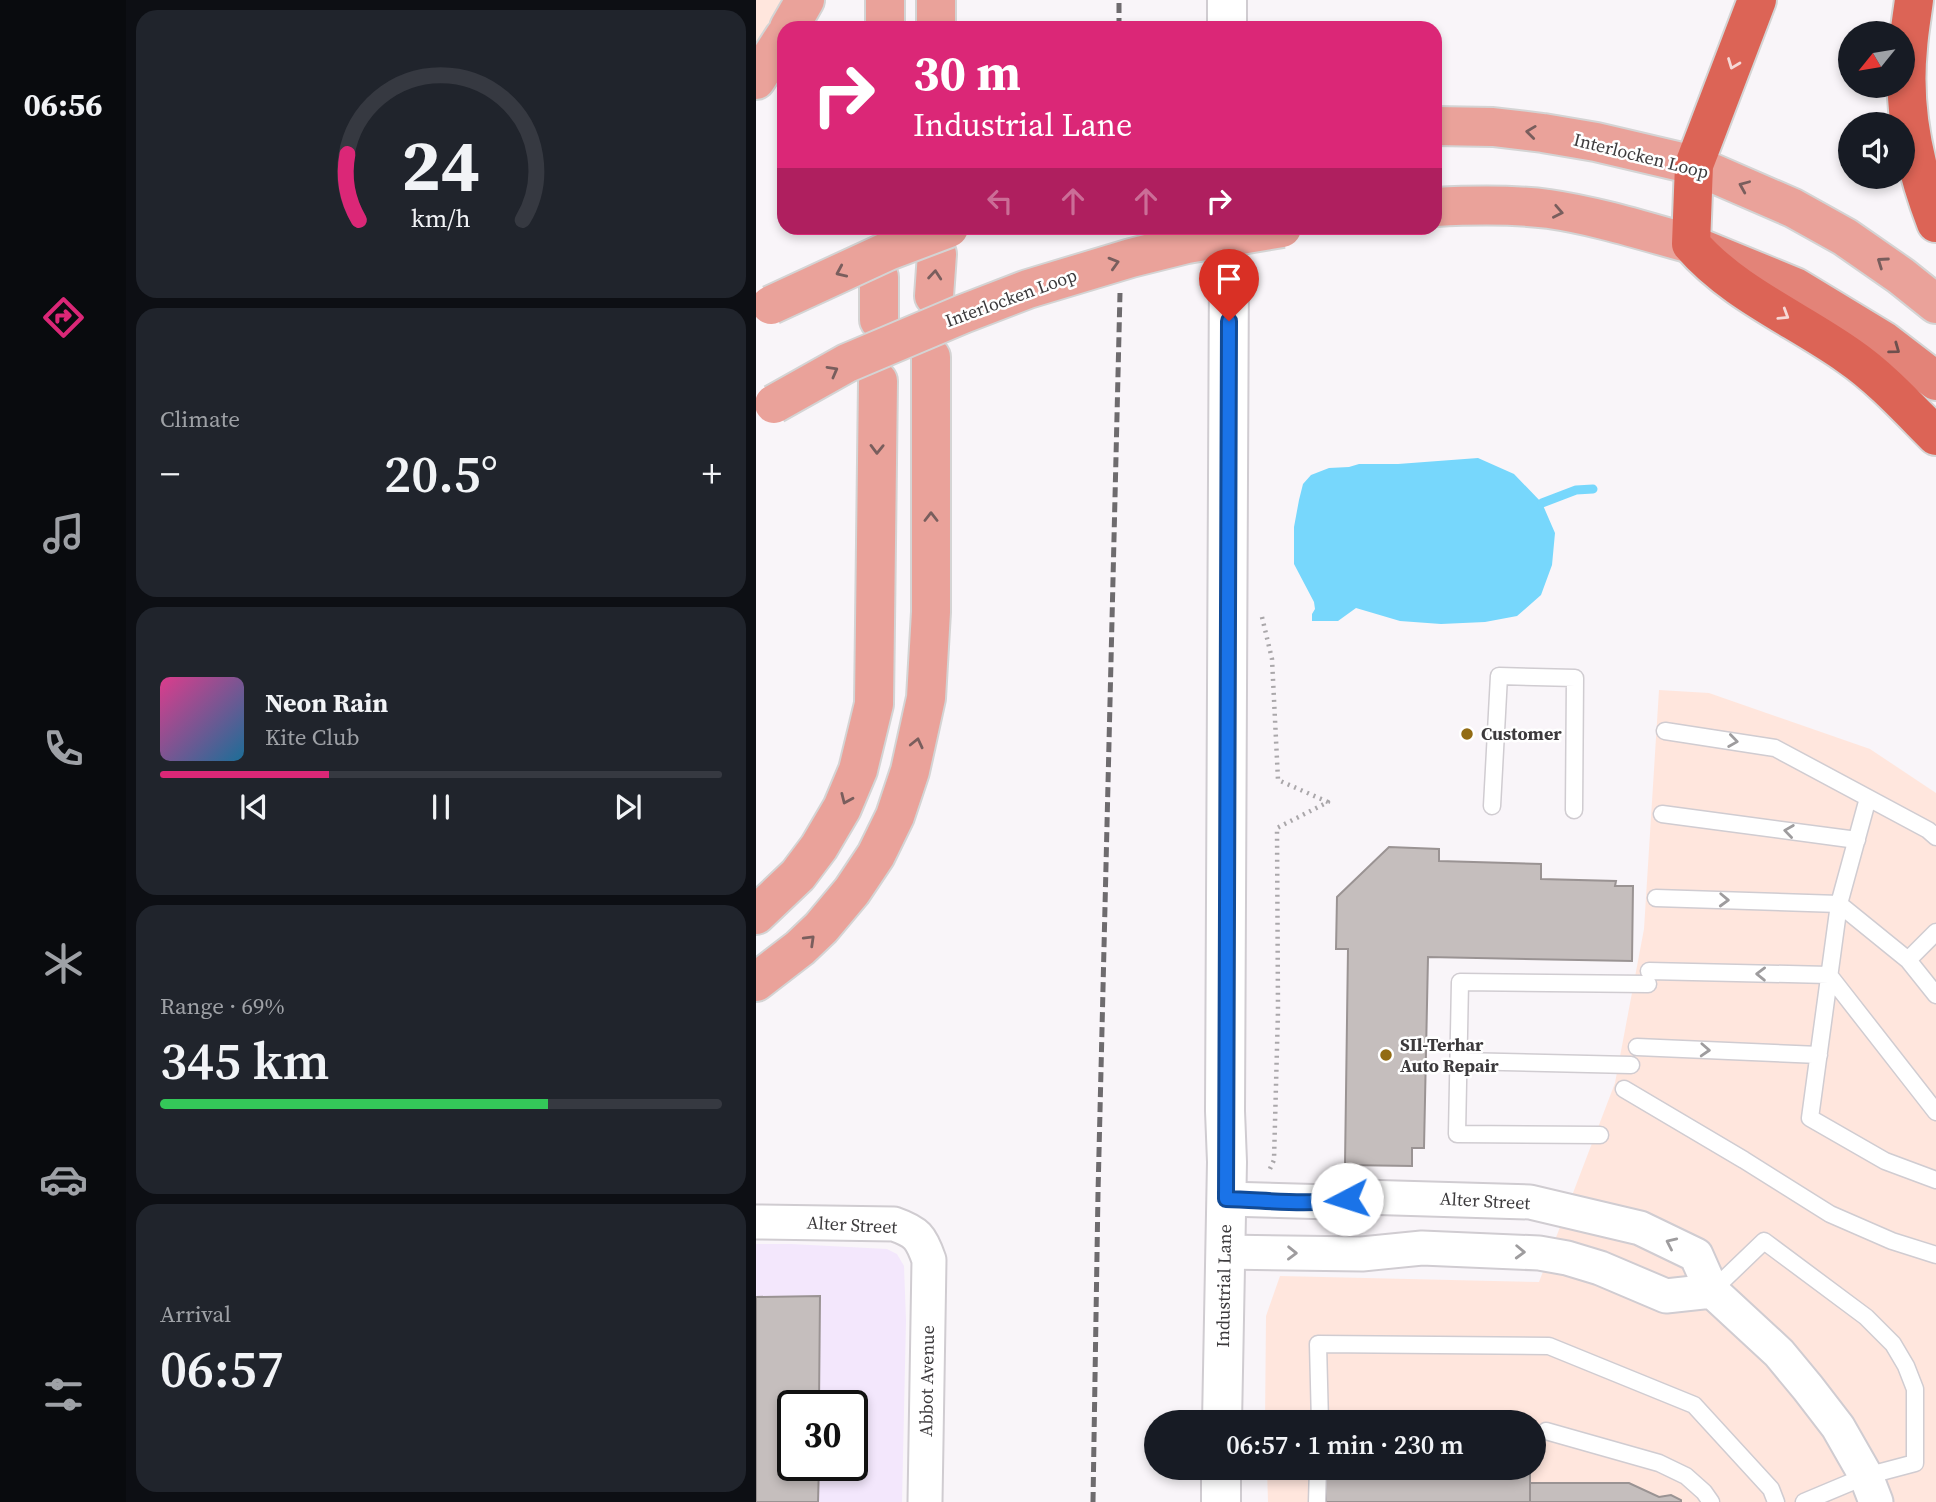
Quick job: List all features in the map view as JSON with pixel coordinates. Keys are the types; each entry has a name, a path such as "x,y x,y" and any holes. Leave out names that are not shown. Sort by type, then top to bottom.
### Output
{"highway":[{"path":"1757,0 1694,165 1691,244 1704,260 1742,288 1850,356 1936,436"},
{"path":"1914,0 1908,50 1912,139 1920,176 1936,223"},
{"path":"1691,244 1795,287 1884,341 1936,381"}],"main road":[{"path":"793,21 805,0"},
{"path":"885,0 885,21"},
{"path":"936,0 936,21"},
{"path":"756,80 777,48"},
{"name":"Interlocken Loop","path":"1442,127 1493,127 1543,133 1596,142 1694,165 1793,208 1846,237 1936,304"},
{"path":"1442,207 1490,205 1549,209 1691,244"},
{"name":"Interlocken Loop","path":"765,408 847,363 1028,289 1131,258 1187,244 1240,235"},
{"path":"764,309 866,260 943,241 934,296"},
{"path":"878,320 879,277"},
{"path":"756,982 800,948 852,891 876,855 895,816 910,771 926,698 931,612 931,357"},
{"path":"756,915 798,875 820,847 842,808 858,770 873,704 878,381"}],"street":[{"path":"1227,0 1227,21"},
{"name":"Industrial Lane","path":"1222,1410 1224,1252 1243,1200 1229,267"},
{"name":"Alter Street","path":"1243,1200 1331,1202 1362,1197 1530,1202 1640,1228 1696,1255 1712,1292 1779,1353 1838,1427 1871,1489"},
{"name":"Alter Street","path":"756,1222 894,1224 909,1229 923,1242 929,1260"},
{"path":"1224,1252 1363,1254 1422,1248 1539,1253 1600,1268 1666,1296 1712,1292"},
{"name":"Abbot Avenue","path":"925,1502 929,1260"},
{"path":"1221,1502 1222,1480"}],"lane":[{"path":"1492,806 1499,676 1575,678 1574,810"},
{"path":"1665,731 1775,748 1928,830 1936,837"},
{"path":"1868,798 1839,904 1810,1118 1885,1161 1936,1180"},
{"path":"1662,814 1857,840"},
{"path":"1656,898 1839,904 1908,960 1936,995"},
{"path":"1908,960 1936,932"},
{"path":"1600,1135 1457,1134 1460,982 1829,975"},
{"path":"1829,975 1936,1112"},
{"path":"1637,1047 1819,1055"},
{"path":"1459,1061 1631,1065"},
{"path":"1624,1089 1830,1214 1892,1241 1936,1255"},
{"path":"1712,1292 1764,1241 1866,1317 1893,1345 1906,1366 1915,1389 1915,1463 1871,1489 1804,1502"},
{"path":"1320,1410 1318,1344 1549,1346 1694,1405 1771,1489 1776,1502"},
{"path":"1546,1431 1659,1463 1686,1476 1712,1502"},
{"path":"1317,1502 1318,1480"}],"path":[{"path":"1243,1200 1266,1178 1274,1160 1278,1011 1277,828 1328,802 1278,780 1272,659 1262,616"}],"shaded area":[{"path":"756,0 782,0 756,46"},
{"path":"1659,690 1709,693 1870,749 1936,793 1936,1502 1268,1502 1267,1480 1546,1480 1546,1410 1265,1410 1266,1316 1280,1276 1539,1282 1615,1083 1644,929"},
{"path":"756,1244 887,1249 897,1254 904,1266 906,1320 902,1502 756,1502"}],"water":[{"path":"1478,458 1514,474 1542,503 1555,533 1552,565 1541,595 1517,616 1485,622 1441,624 1400,621 1356,608 1338,621 1312,621 1314,602 1294,564 1294,527 1299,500 1303,484 1311,475 1329,468 1359,464"}],"building":[{"name":"SIl-Terhar Auto Repair","path":"1389,847 1439,849 1439,861 1541,864 1541,879 1616,881 1615,886 1633,886 1632,961 1428,957 1424,1148 1412,1148 1412,1166 1345,1165 1348,949 1336,949 1337,897"},
{"path":"820,1296 819,1390 777,1390 777,1481 819,1481 818,1502 756,1502 756,1297"},
{"path":"1326,1480 1530,1480 1530,1502 1326,1502"},
{"path":"1530,1483 1629,1483 1659,1497 1671,1495 1681,1502 1530,1502"}],"waterway":[{"path":"1542,503 1576,490 1593,489"}],"railway":[{"path":"1119,0 1119,21"},
{"path":"1093,1502 1120,293"}],"place":[{"name":"Customer","path":"1467,734"},
{"name":"SIl-Terhar Auto Repair","path":"1386,1055"}],"route":[{"path":"1229,321 1226,1199 1331,1202 1347,1199"}]}
